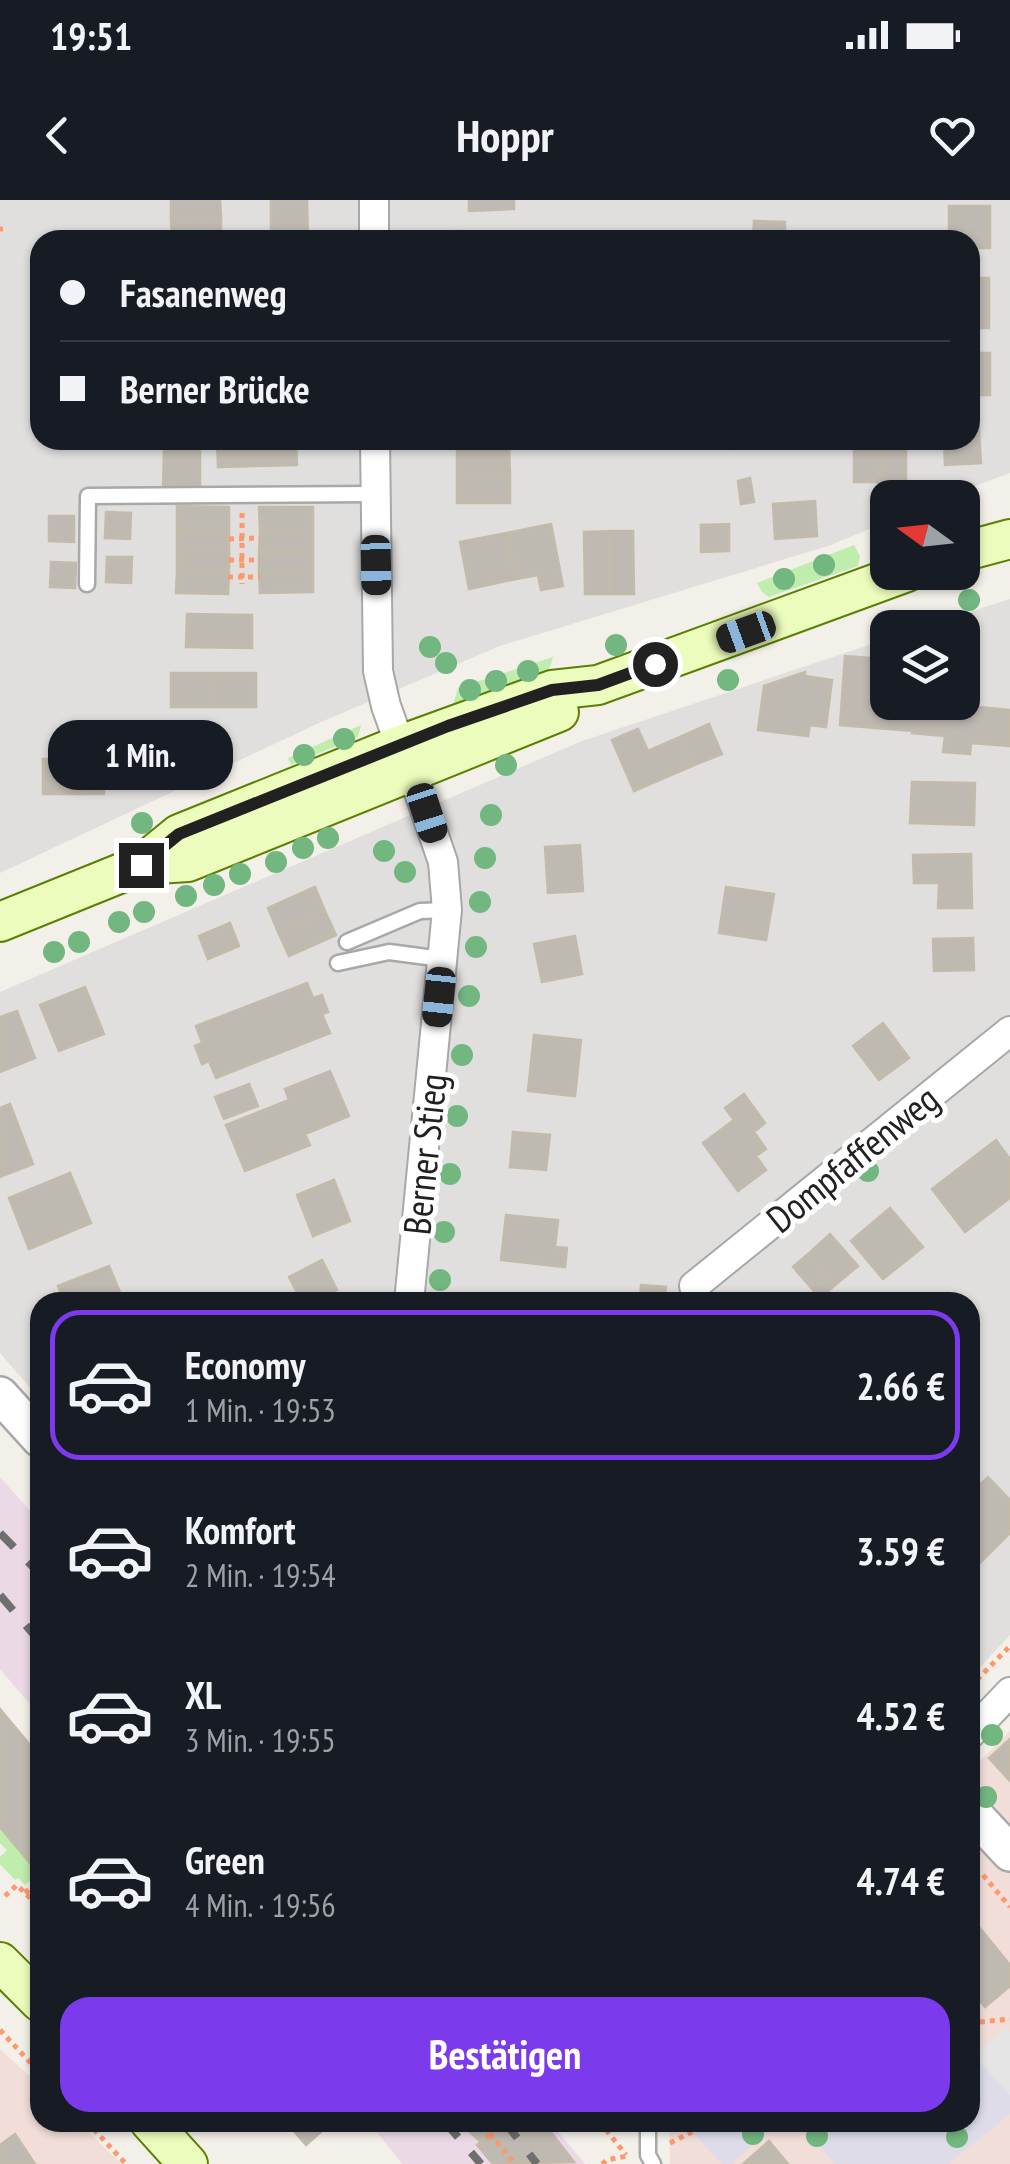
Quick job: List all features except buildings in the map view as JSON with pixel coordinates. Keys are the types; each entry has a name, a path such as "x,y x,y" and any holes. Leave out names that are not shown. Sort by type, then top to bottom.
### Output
{"main road":[{"path":"980,547 1010,539"},
{"path":"0,922 141,865 179,834 406,758 552,690 598,685 870,586"},
{"path":"141,865 188,862 366,790 406,758"},
{"path":"0,1962 30,1992"},
{"path":"159,2132 188,2164"}],"street":[{"path":"374,200 374,230"},
{"name":"Berner Stieg","path":"375,450 378,671 386,706 443,862 447,910 410,1292"},
{"name":"Dompfaffenweg","path":"694,1286 1010,1031"},
{"path":"0,1395 30,1427"},
{"path":"980,1724 1010,1692"},
{"path":"980,1831 995,1862"}],"lane":[{"path":"86,584 88,496 375,494"},
{"path":"347,942 420,911 447,910"},
{"path":"338,964 389,952 442,959"},
{"path":"648,2132 648,2155 653,2164"}],"path":[{"path":"242,495 242,581"},
{"path":"229,539 260,538"},
{"path":"229,560 260,560"},
{"path":"228,577 242,581 260,577"},
{"path":"980,1677 1010,1646"},
{"path":"995,1862 1010,1907"},
{"path":"5,1896 17,1884 30,1898"},
{"path":"25,1893 30,1889"},
{"path":"980,2022 1010,2019"},
{"path":"0,2030 30,2062"},
{"path":"96,2132 126,2164"},
{"path":"608,2132 626,2156"},
{"path":"490,2135 515,2164"}],"shaded area":[{"path":"0,200 1010,200 1010,473 980,484 980,480 870,480 870,529 828,546 500,646 321,722 0,873"},
{"path":"1010,599 1010,1635 980,1667 980,1292 30,1292 30,1388 0,1353 0,992 582,741 870,645 870,720 980,720 980,610 976,610"},
{"path":"0,1477 30,1511 30,1704 0,1669"},
{"path":"1010,1731 1010,2164 670,2164 669,2132 980,2132 980,1761"},
{"path":"1006,2028 1010,2033 1010,2100 980,2070 980,2051"},
{"path":"0,2049 30,2077 30,2132 89,2132 121,2164 0,2164"},
{"path":"980,2062 1010,2095 1010,2114 948,2164 835,2164 808,2132 980,2132"},
{"path":"377,2132 558,2132 585,2164 402,2164"},
{"path":"692,2132 767,2132 732,2164 722,2164"}],"green space":[{"path":"854,545 860,556 858,566 769,597 757,583"},
{"path":"553,657 549,670 453,705 458,688"},
{"path":"361,725 358,737 291,765 288,758"},
{"path":"0,1827 30,1862 30,1881 25,1885 0,1864 0,1857 7,1850 0,1843"}],"railway":[{"path":"0,1533 30,1564"},
{"path":"0,1595 30,1630"},
{"path":"454,2132 481,2164"},
{"path":"513,2132 537,2164"}],"route":[{"path":"141,865 179,834 448,726 552,690 598,685 655,664"}]}
